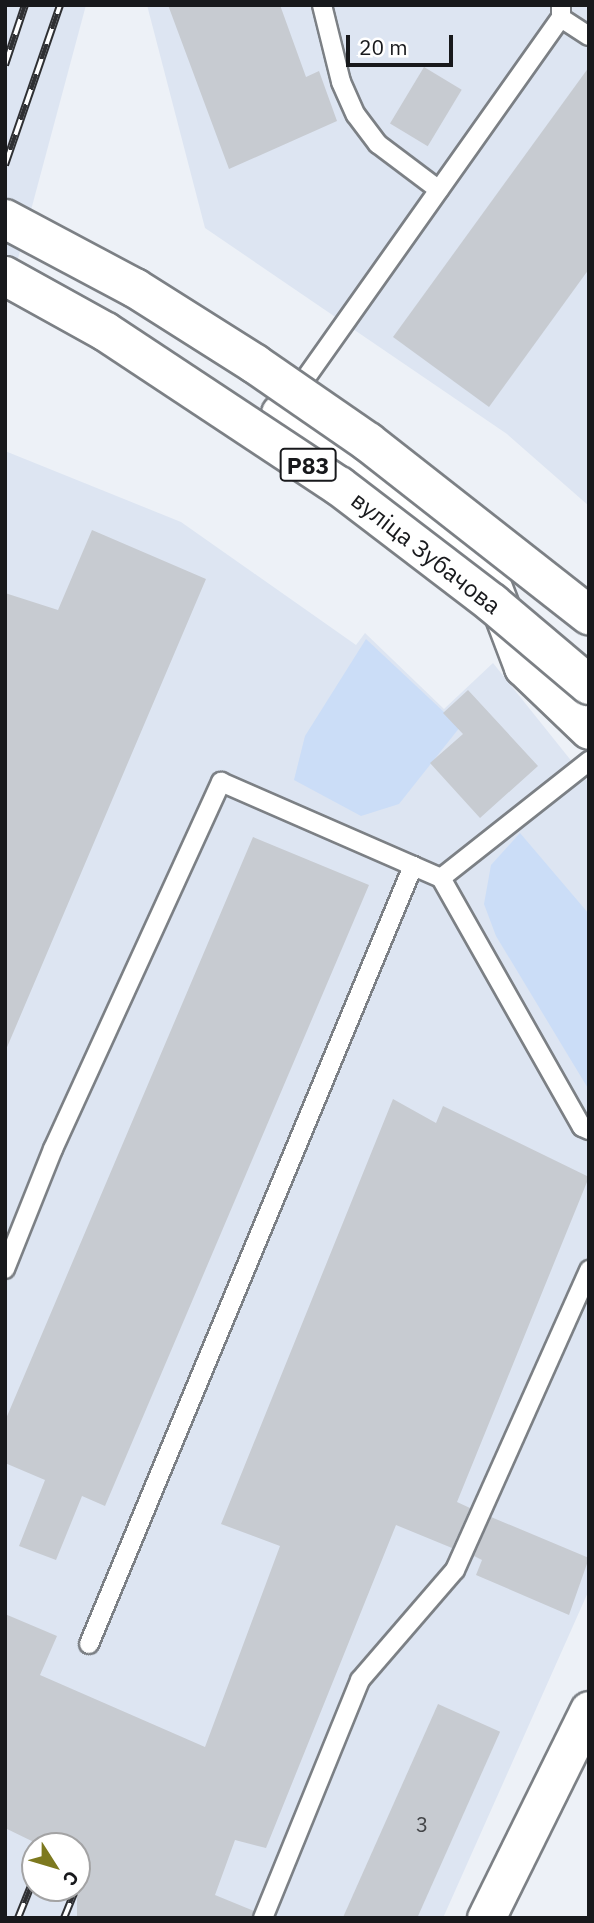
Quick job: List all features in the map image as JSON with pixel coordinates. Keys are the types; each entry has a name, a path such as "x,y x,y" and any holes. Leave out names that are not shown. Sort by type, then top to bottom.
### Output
{"highway":[{"name":"Р83","path":"5,219 135,288 255,364 368,442 589,615"},
{"name":"вуліца Зубачова","path":"5,276 106,332 339,486 492,603 589,685"}],"street":[{"path":"280,413 486,572 523,667 589,730"},
{"path":"486,1918 589,1710"}],"lane":[{"path":"322,5 341,82 356,115 378,144 439,190"},
{"path":"280,413 439,190 561,12 589,36"},
{"path":"441,878 589,761"},
{"path":"5,1269 53,1149 221,782 441,878 582,1126 589,1130"},
{"path":"89,1644 413,866"},
{"path":"263,1918 359,1680 455,1570 589,1270"}],"shaded area":[{"path":"5,5 86,5 5,307"},
{"path":"147,5 589,5 589,506 507,434 205,228"},
{"path":"5,451 181,522 356,645 365,633 444,709 493,663 589,783 589,1590 443,1918 5,1918"},
{"path":"366,639 460,727 399,804 361,816 294,780 305,736"},
{"path":"520,833 589,914 589,1090 496,936 484,904 491,865"}],"building":[{"path":"168,5 280,5 306,77 319,71 337,121 229,169"},
{"path":"424,67 462,90 428,146 390,124"},
{"path":"589,67 589,269 489,407 393,337"},
{"path":"92,530 206,579 5,1052 5,593 58,610"},
{"path":"468,690 538,766 480,818 430,763 463,734 443,713"},
{"path":"253,837 369,885 105,1506 82,1496 56,1560 19,1546 45,1480 5,1463 5,1421"},
{"path":"393,1099 436,1123 443,1106 589,1177 457,1502 470,1508 452,1548 396,1525 266,1848 235,1840 215,1895 254,1911 252,1918 77,1918 77,1902 91,1902 91,1832 21,1832 21,1836 5,1828 5,1614 57,1636 40,1675 205,1747 280,1546 221,1524"},
{"path":"491,1517 589,1558 569,1615 476,1575 482,1560 474,1556"},
{"path":"438,1704 500,1732 417,1918 343,1918"}],"railway":[{"path":"5,65 25,5"},
{"path":"5,165 60,5"},
{"path":"18,1918 24,1902"},
{"path":"64,1918 70,1902"}]}
